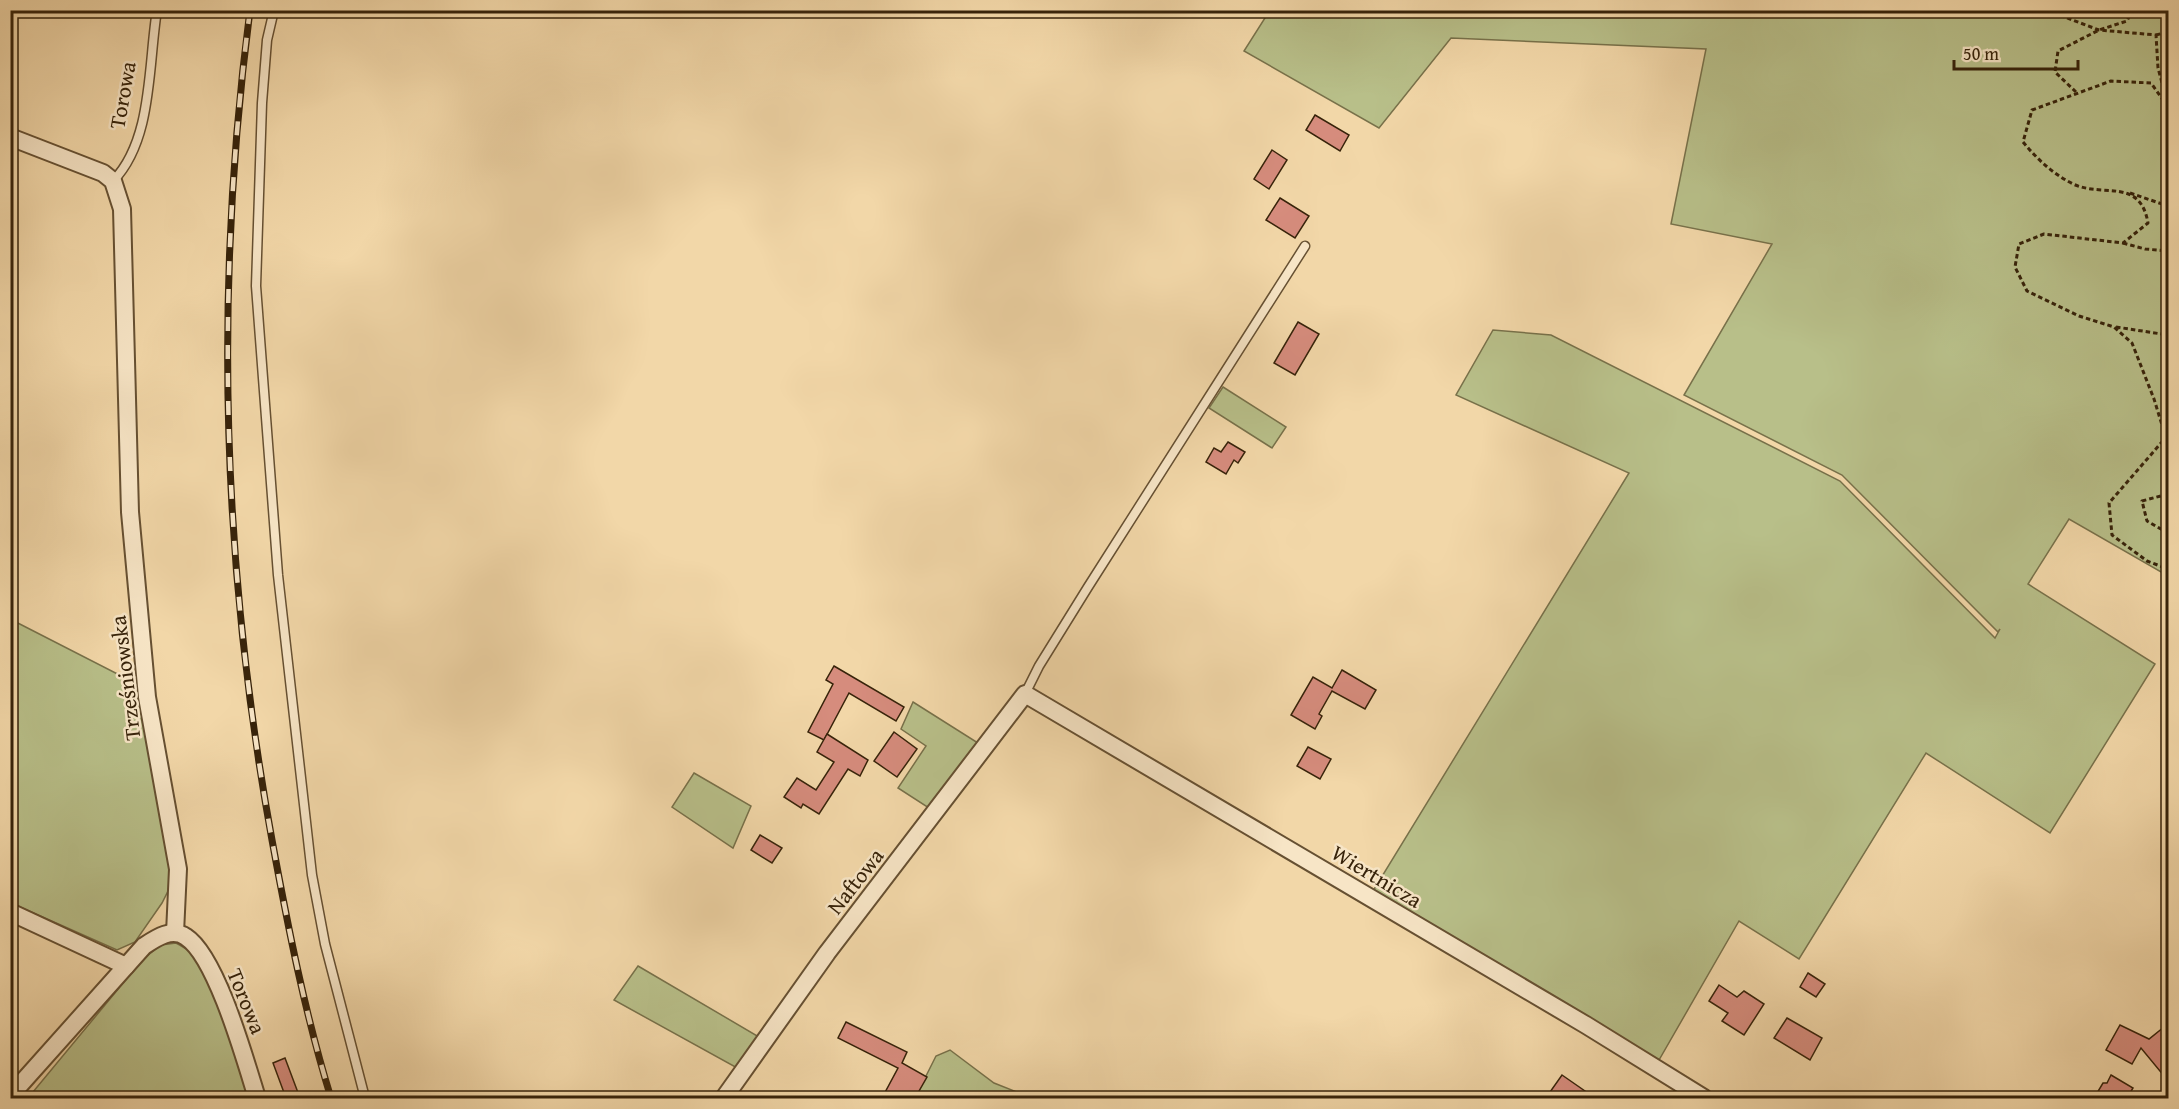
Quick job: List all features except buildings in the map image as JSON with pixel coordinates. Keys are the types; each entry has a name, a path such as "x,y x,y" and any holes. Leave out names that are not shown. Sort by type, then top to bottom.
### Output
{"street":[{"path":"10,137 92,167 112,181"},
{"name":"Trześniowska","path":"112,181 122,209 130,512 147,697 178,869 175,933"},
{"name":"Naftowa","path":"724,1098 827,953 1025,694"},
{"name":"Wiertnicza","path":"1025,694 1576,1019 1704,1098"},
{"path":"10,912 126,966"},
{"path":"10,1096 126,966 153,940 164,934 175,933"},
{"name":"Torowa","path":"175,933 186,937 208,965 234,1027 257,1098"}],"lane":[{"name":"Torowa","path":"112,181 124,169 135,147 148,88 157,10"},
{"path":"274,10 267,40 262,103 256,286 278,575 312,875 325,944 365,1098"},
{"path":"1025,694 1039,666 1088,587 1305,246"}],"path":[{"path":"2046,10 2099,30 2156,35 2169,32"},
{"path":"2076,92 2055,72 2058,51 2099,30 2127,21 2132,10"},
{"path":"2156,35 2157,68 2169,107"},
{"path":"2169,107 2151,83 2110,81 2032,110 2022,142 2040,162 2074,185 2128,193 2169,206"},
{"path":"2123,243 2148,223 2145,207 2128,193"},
{"path":"2169,251 2044,234 2019,244 2015,267 2027,291 2079,316 2114,327 2169,335"},
{"path":"2169,275 2163,277 2164,294 2169,301"},
{"path":"2114,327 2132,344 2167,436 2109,503 2112,535 2148,561 2169,569"},
{"path":"2169,495 2142,501 2146,521 2169,533"}],"green space":[{"path":"1270,10 2168,11 2168,576 2069,519 2028,584 2155,664 2050,833 1926,753 1799,959 1739,921 1659,1060 1373,891 1629,473 1456,395 1493,330 1551,335 1840,481 1995,638 2000,629 1998,632 1842,475 1684,395 1772,244 1671,224 1706,49 1451,38 1379,128 1244,51"},
{"path":"1223,387 1286,427 1272,448 1209,408"},
{"path":"10,619 141,686 171,857 171,885 162,903 135,942 117,950 11,903"},
{"path":"913,702 978,743 932,810 898,788 926,746 901,729"},
{"path":"694,773 751,806 733,848 672,807"},
{"path":"176,943 191,953 210,982 227,1022 253,1098 28,1098 143,959 161,945"},
{"path":"638,966 759,1037 739,1069 614,1000"},
{"path":"950,1050 994,1083 1032,1098 915,1098 936,1056"}],"railway":[{"path":"250,10 231,218 228,322 229,426 234,530 242,634 255,737 272,840 305,1002 331,1098"}]}
